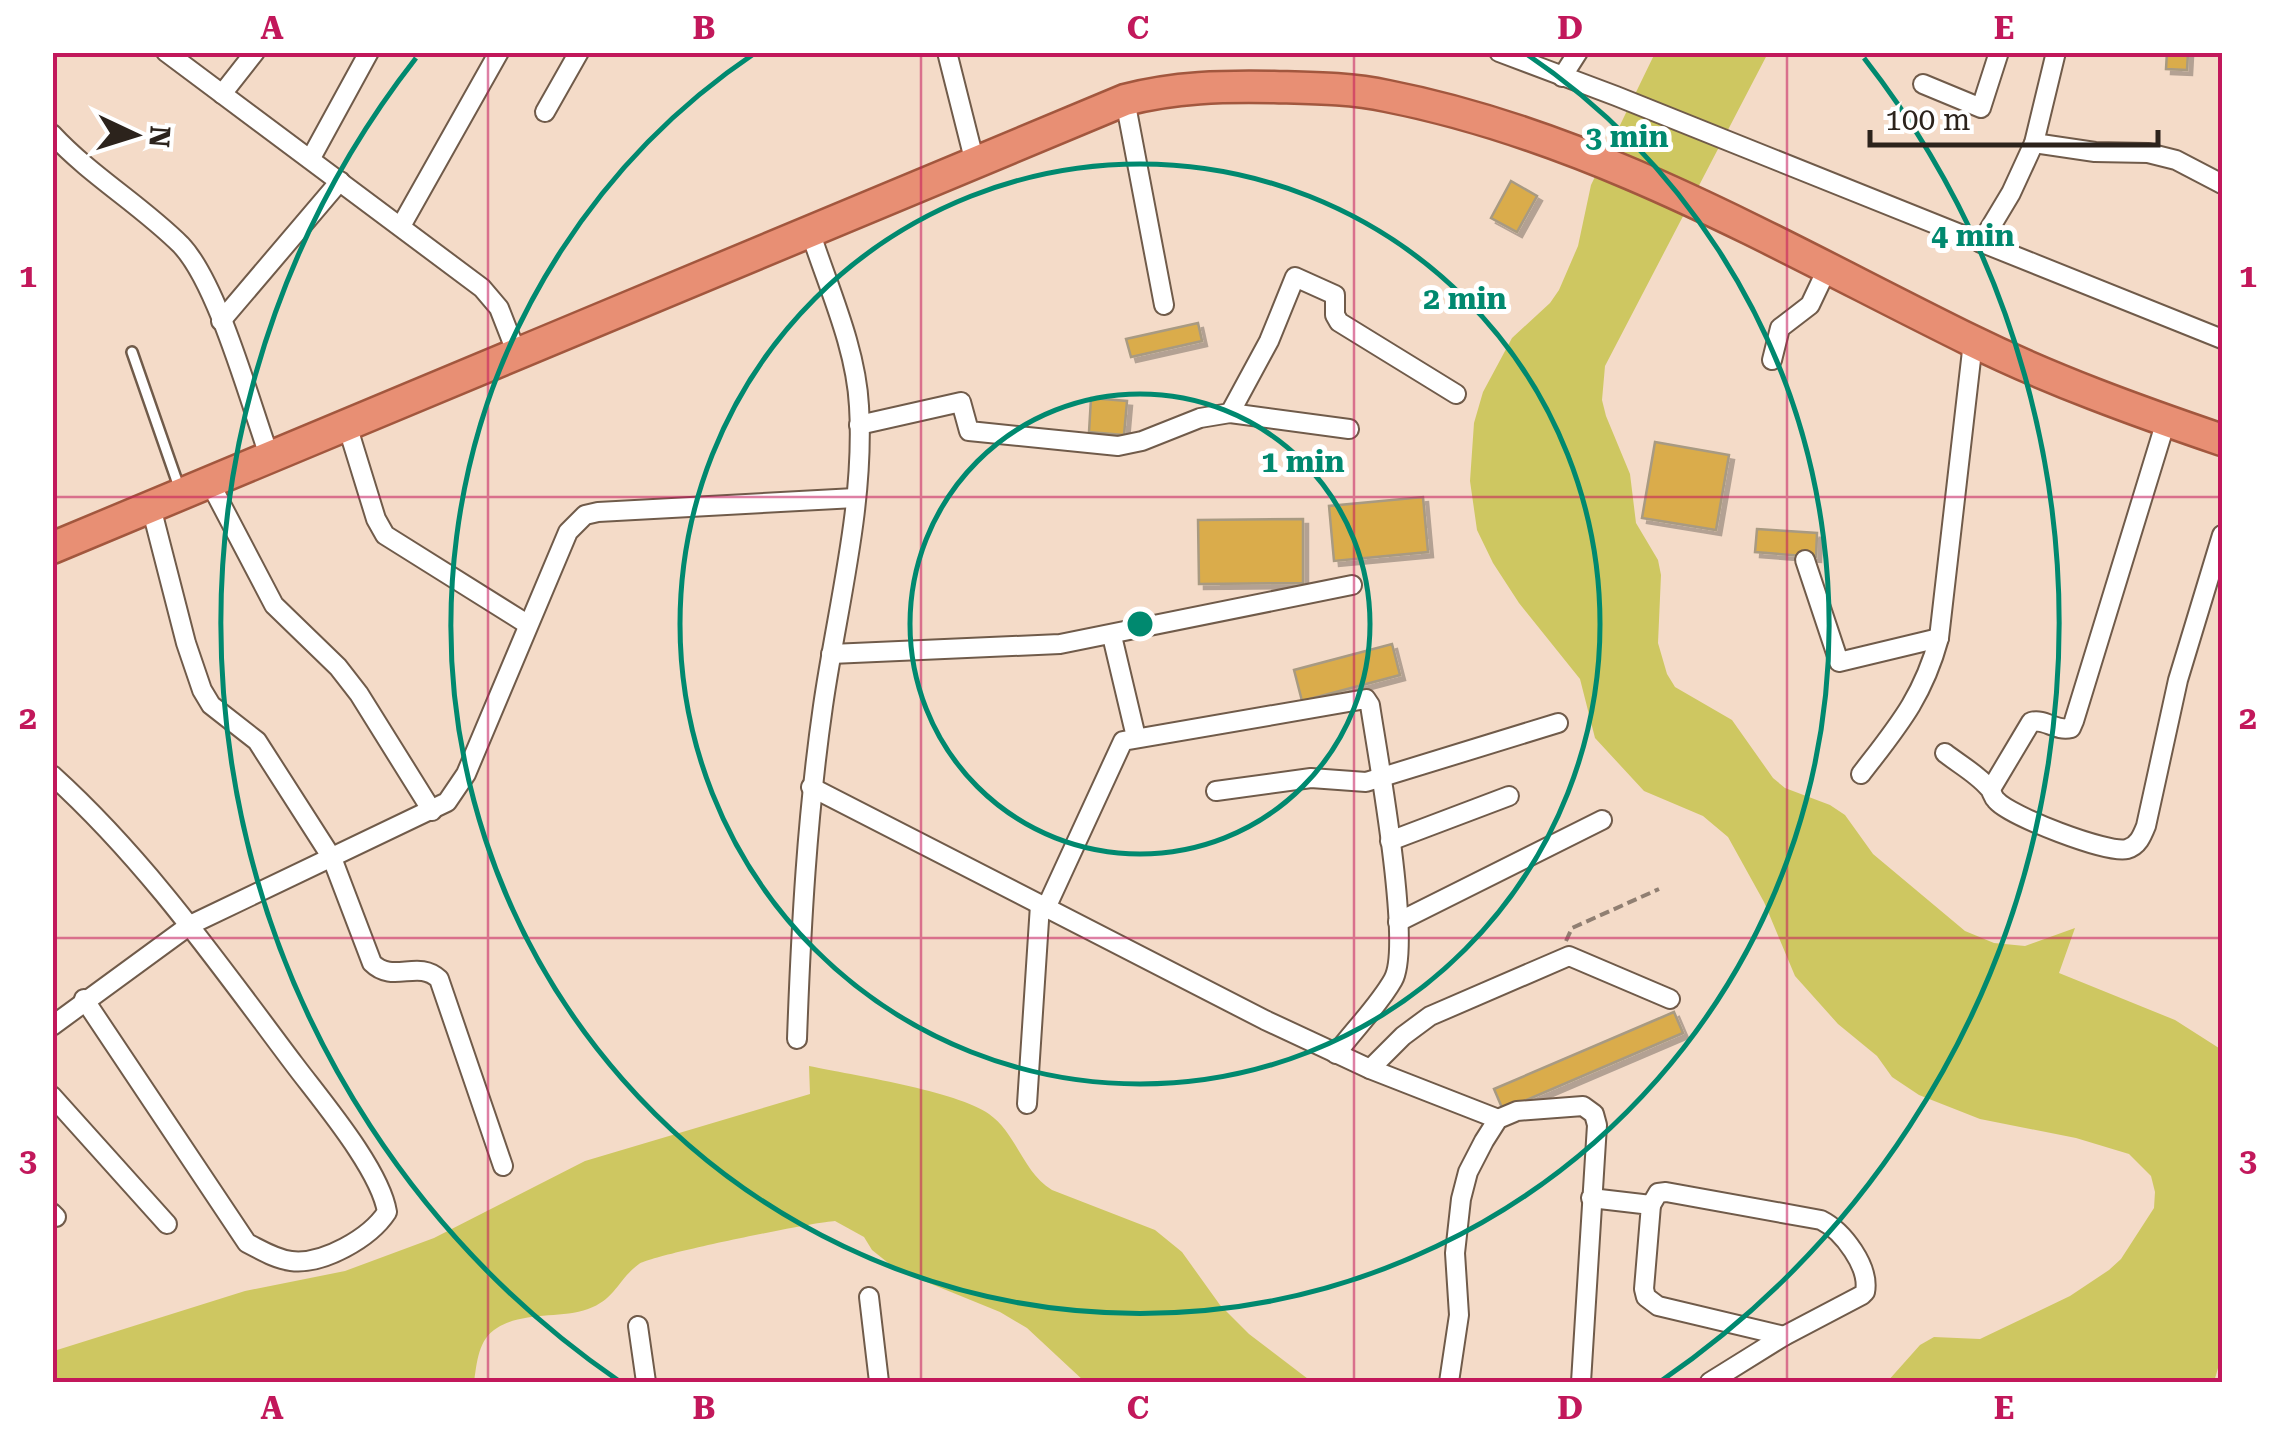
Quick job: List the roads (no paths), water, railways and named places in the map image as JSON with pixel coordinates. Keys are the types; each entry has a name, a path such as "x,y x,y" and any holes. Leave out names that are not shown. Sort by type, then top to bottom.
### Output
{"highway":[{"path":"52,548 1125,100 1164,90 1217,86 1334,89 1385,95 1468,115 1556,144 1732,218 1973,342 2071,385 2222,440"}],"street":[{"path":"166,52 402,226 492,298 517,354"},
{"path":"222,94 254,52"},
{"path":"311,158 369,52"},
{"path":"402,226 500,52"},
{"path":"545,112 579,52"},
{"path":"947,52 975,163"},
{"path":"1499,52 2222,340"},
{"path":"1562,77 1578,52"},
{"path":"1922,84 1981,108 1999,52"},
{"path":"1981,243 2011,193 2034,143 2056,52"},
{"path":"1125,100 1164,304"},
{"path":"52,134 95,176 182,247 203,279 270,458"},
{"path":"2034,143 2094,152 2148,153 2176,160 2222,184"},
{"path":"220,321 340,181"},
{"path":"798,1038 803,871 855,498 859,426 856,374 810,231"},
{"path":"1772,360 1780,328 1810,305 1828,267"},
{"path":"1230,413 1269,341 1295,277 1335,295 1338,322 1456,394"},
{"path":"1861,774 1911,708 1929,675 1939,638 1973,342"},
{"path":"859,426 961,402 969,431 1118,446 1142,441 1189,421 1230,413 1350,429"},
{"path":"1991,789 2031,722 2040,720 2062,730 2071,728 2166,421"},
{"path":"347,425 376,519 385,535 527,624"},
{"path":"210,483 274,605 360,694 432,811"},
{"path":"55,1019 190,925 447,802 459,787 568,532 585,516 598,512 855,498"},
{"path":"151,507 193,670 202,690 211,705 257,741 332,858 372,963 390,974 422,969 439,979 502,1166"},
{"path":"1945,753 1991,789 1995,800 2048,829 2116,849 2129,848 2140,839 2146,826 2178,680 2222,535"},
{"path":"1805,560 1839,662 1939,638"},
{"path":"831,654 1060,644 1352,585"},
{"path":"1112,636 1136,737"},
{"path":"1027,1104 1043,906 1120,745 1136,737 1366,699 1382,778 1399,954 1394,980 1336,1054"},
{"path":"1216,791 1297,779 1358,782 1382,778 1558,723"},
{"path":"52,775 112,832 190,925 332,1115 384,1193 386,1212 378,1226 342,1248 306,1261 277,1258 247,1243 84,999"},
{"path":"812,787 1336,1054 1498,1119"},
{"path":"1390,841 1510,796"},
{"path":"1398,922 1602,820"},
{"path":"1370,1069 1402,1036 1430,1016 1569,956 1670,999"},
{"path":"52,1096 167,1224"},
{"path":"1449,1382 1459,1315 1456,1253 1460,1198 1468,1172 1498,1119 1517,1111 1583,1106 1590,1109 1597,1125 1582,1382"},
{"path":"1710,1382 1866,1292 1866,1280 1840,1232 1810,1217 1658,1193 1651,1206 1646,1297 1658,1306 1784,1336"},
{"path":"1591,1198 1651,1206"},
{"path":"869,1297 878,1382"},
{"path":"638,1326 646,1382"}],"lane":[{"path":"132,352 181,494"}]}
